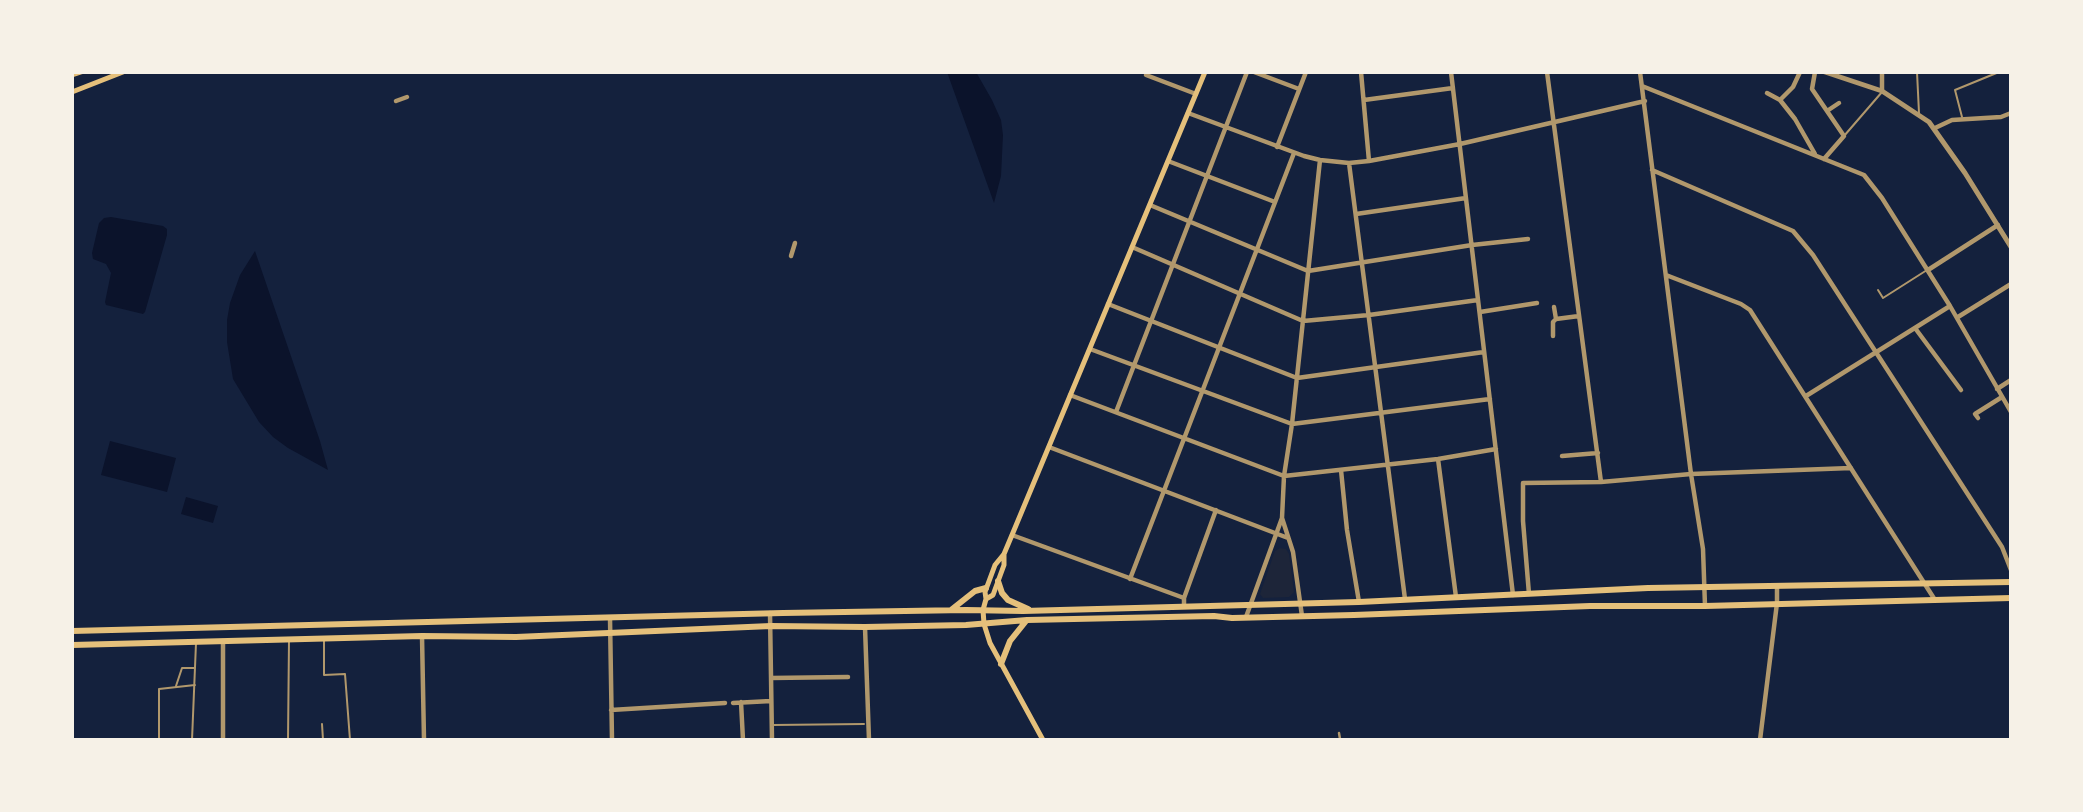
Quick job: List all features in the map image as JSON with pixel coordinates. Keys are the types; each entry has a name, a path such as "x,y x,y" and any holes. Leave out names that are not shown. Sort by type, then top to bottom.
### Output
{"main road":[{"path":"72,75 81,72"},
{"path":"72,92 123,72"},
{"path":"1043,740 990,643 983,610 986,587 995,565 1004,555 1205,72"},
{"path":"986,599 993,595 1004,565 1004,555"},
{"path":"998,581 999,589 1008,600 1037,611"},
{"path":"72,631 770,613 1037,611 1184,602 1300,604 1704,587 2011,582"},
{"path":"951,610 975,591 986,587"},
{"path":"72,645 422,636 516,637 771,626 866,627 1214,615 1302,616 1591,606 1705,606 2011,598"},
{"path":"1001,664 1010,641 1027,620"}],"street":[{"path":"1147,72 1146,75 1196,94"},
{"path":"1116,412 1247,72"},
{"path":"1254,72 1299,89"},
{"path":"1277,147 1306,72"},
{"path":"1361,72 1369,161"},
{"path":"1451,72 1513,595"},
{"path":"1547,72 1601,482"},
{"path":"1640,72 1703,549 1705,606"},
{"path":"1780,100 1793,88 1800,72"},
{"path":"1815,72 1812,89 1844,136 1824,159"},
{"path":"1825,72 1882,92 1919,114 1935,128 2011,247"},
{"path":"1882,72 1882,92"},
{"path":"1641,85 1864,175 1882,198 1958,317 2011,412"},
{"path":"1364,100 1453,88"},
{"path":"1767,93 1780,100 1795,119 1815,155"},
{"path":"396,101 407,97"},
{"path":"1188,113 1294,153 1320,160 1349,163 1460,144 1645,101"},
{"path":"1827,111 1839,103"},
{"path":"1935,128 1952,120 2001,117 2011,113"},
{"path":"1130,579 1294,153"},
{"path":"1246,617 1282,518 1284,476 1320,160"},
{"path":"1168,161 1275,202"},
{"path":"1349,163 1405,599"},
{"path":"1652,170 1793,231 1813,255 2002,547 2011,570"},
{"path":"1356,214 1466,198"},
{"path":"1150,205 1308,271 1472,245 1528,239"},
{"path":"1927,270 1998,225"},
{"path":"790,256 795,243"},
{"path":"1132,247 1303,321 1478,300"},
{"path":"1666,275 1750,310 1935,600"},
{"path":"1958,317 2011,284"},
{"path":"1480,313 1537,303"},
{"path":"1108,304 1297,378 1484,352"},
{"path":"1806,397 1950,306"},
{"path":"1553,336 1553,322 1556,319 1554,307"},
{"path":"1556,319 1579,316"},
{"path":"1915,328 1961,390"},
{"path":"1090,349 1292,424 1490,399"},
{"path":"1997,389 2011,380"},
{"path":"1070,395 1284,476 1438,459 1496,449"},
{"path":"1978,418 1975,414 2002,397"},
{"path":"1049,447 1289,538"},
{"path":"1562,456 1598,453"},
{"path":"1438,459 1456,597"},
{"path":"1529,594 1523,520 1524,483 1601,482 1691,474 1852,468"},
{"path":"1342,470 1347,530 1359,602"},
{"path":"1012,535 1184,602 1216,510"},
{"path":"1282,518 1293,552 1302,616"},
{"path":"2002,547 2011,546"},
{"path":"1760,740 1777,587"},
{"path":"770,613 772,740"},
{"path":"610,618 612,740"},
{"path":"866,627 869,740"},
{"path":"422,636 424,740"},
{"path":"223,641 223,740"},
{"path":"771,678 848,677"},
{"path":"733,703 772,701"},
{"path":"741,702 743,740"},
{"path":"611,710 725,703"},
{"path":"1336,740 1340,739 1339,733"}],"lane":[{"path":"1917,72 1919,114"},
{"path":"1962,119 1955,90 1999,72"},
{"path":"2005,72 2011,73"},
{"path":"1844,136 1882,92"},
{"path":"1878,290 1883,298 1927,270"},
{"path":"288,740 289,639"},
{"path":"324,639 324,675 345,674 349,740"},
{"path":"192,740 196,642"},
{"path":"177,686 182,667 196,668"},
{"path":"159,740 159,689 196,685"},
{"path":"322,724 323,740"},
{"path":"772,725 864,724"}],"shaded area":[{"path":"947,72 976,72 1001,120 1001,176 994,203"},
{"path":"111,217 167,229 143,314 106,305 105,302 111,273 106,264 93,259 92,253 99,223 104,218"},
{"path":"255,251 328,470 273,437 259,422 233,379 227,342 227,320 240,275"},
{"path":"110,441 176,458 167,492 101,475"},
{"path":"186,497 218,506 213,523 181,514"},
{"path":"1286,549 1289,554 1294,592 1289,597 1263,598 1260,594 1275,551"}]}
